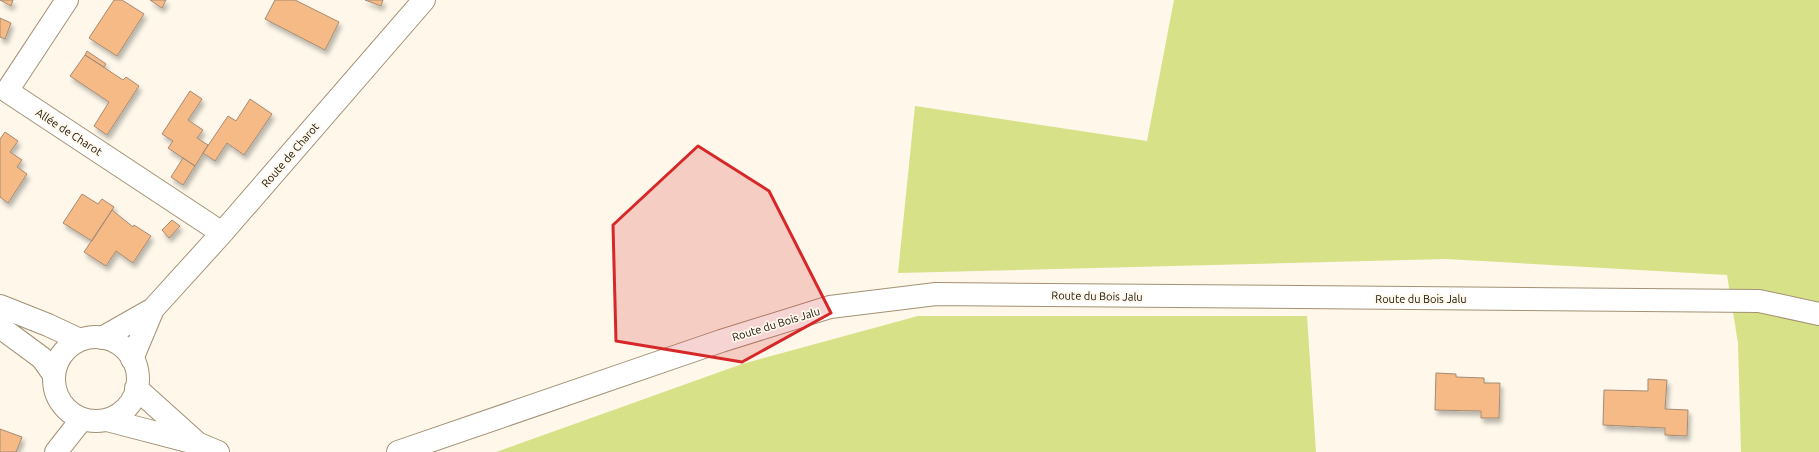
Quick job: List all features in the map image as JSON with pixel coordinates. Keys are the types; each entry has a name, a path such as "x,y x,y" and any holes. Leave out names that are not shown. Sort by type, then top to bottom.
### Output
{"street":[{"name":"Allée de Charot","path":"67,0 7,91 222,233"},
{"name":"Route de Charot","path":"102,338 153,309 222,233 424,0"},
{"name":"Route du Bois Jalu","path":"398,452 721,341 830,307 936,294 1759,301 1819,314"},
{"path":"0,306 48,324 80,340"},
{"name":"Route de Charot","path":"132,359 153,309"},
{"path":"0,327 42,358 54,375"},
{"path":"107,420 119,414 128,406 135,395 137,370 125,349 114,342 102,338 91,337 80,340 70,346 62,354 55,366 55,392 61,404 71,413 82,419 95,421 107,420 208,448"},
{"path":"136,388 208,448"},
{"path":"56,452 82,419"}],"highlighted area":[{"path":"698,146 769,191 831,313 742,362 616,341 613,225"}],"green space":[{"path":"1174,0 1819,0 1819,452 1741,452 1738,343 1727,275 1446,259 898,273 915,106 1147,141"},
{"path":"918,316 1307,316 1316,452 496,452 742,364"}],"building":[{"path":"0,0 13,0 11,6"},
{"path":"114,0 122,0 144,14 117,56 89,38"},
{"path":"150,0 166,0 162,8"},
{"path":"275,0 295,0 339,22 325,50 265,19"},
{"path":"365,0 383,0 381,6"},
{"path":"0,18 11,23 5,39 0,37"},
{"path":"87,51 106,64 104,67 85,55"},
{"path":"85,55 123,80 126,77 139,86 107,135 94,126 109,102 70,76"},
{"path":"190,91 202,99 188,120 203,130 197,138 208,145 195,166 168,148 173,141 162,134"},
{"path":"250,99 272,114 244,155 227,143 215,161 203,153 228,116 236,121"},
{"path":"5,132 18,141 10,152 22,160 17,167 27,174 8,203 0,197 0,139"},
{"path":"183,158 195,166 183,185 171,177"},
{"path":"82,194 98,204 102,199 114,207 92,241 63,223"},
{"path":"112,210 133,227 134,225 151,236 133,263 116,251 106,266 84,252"},
{"path":"172,220 180,226 169,238 162,230"},
{"path":"1436,373 1456,374 1456,377 1484,378 1484,383 1500,383 1499,418 1481,418 1481,411 1435,410"},
{"path":"1648,379 1667,380 1665,409 1688,410 1687,436 1665,435 1665,428 1603,425 1604,390 1648,391"},
{"path":"0,429 22,437 16,452 0,452"}]}
